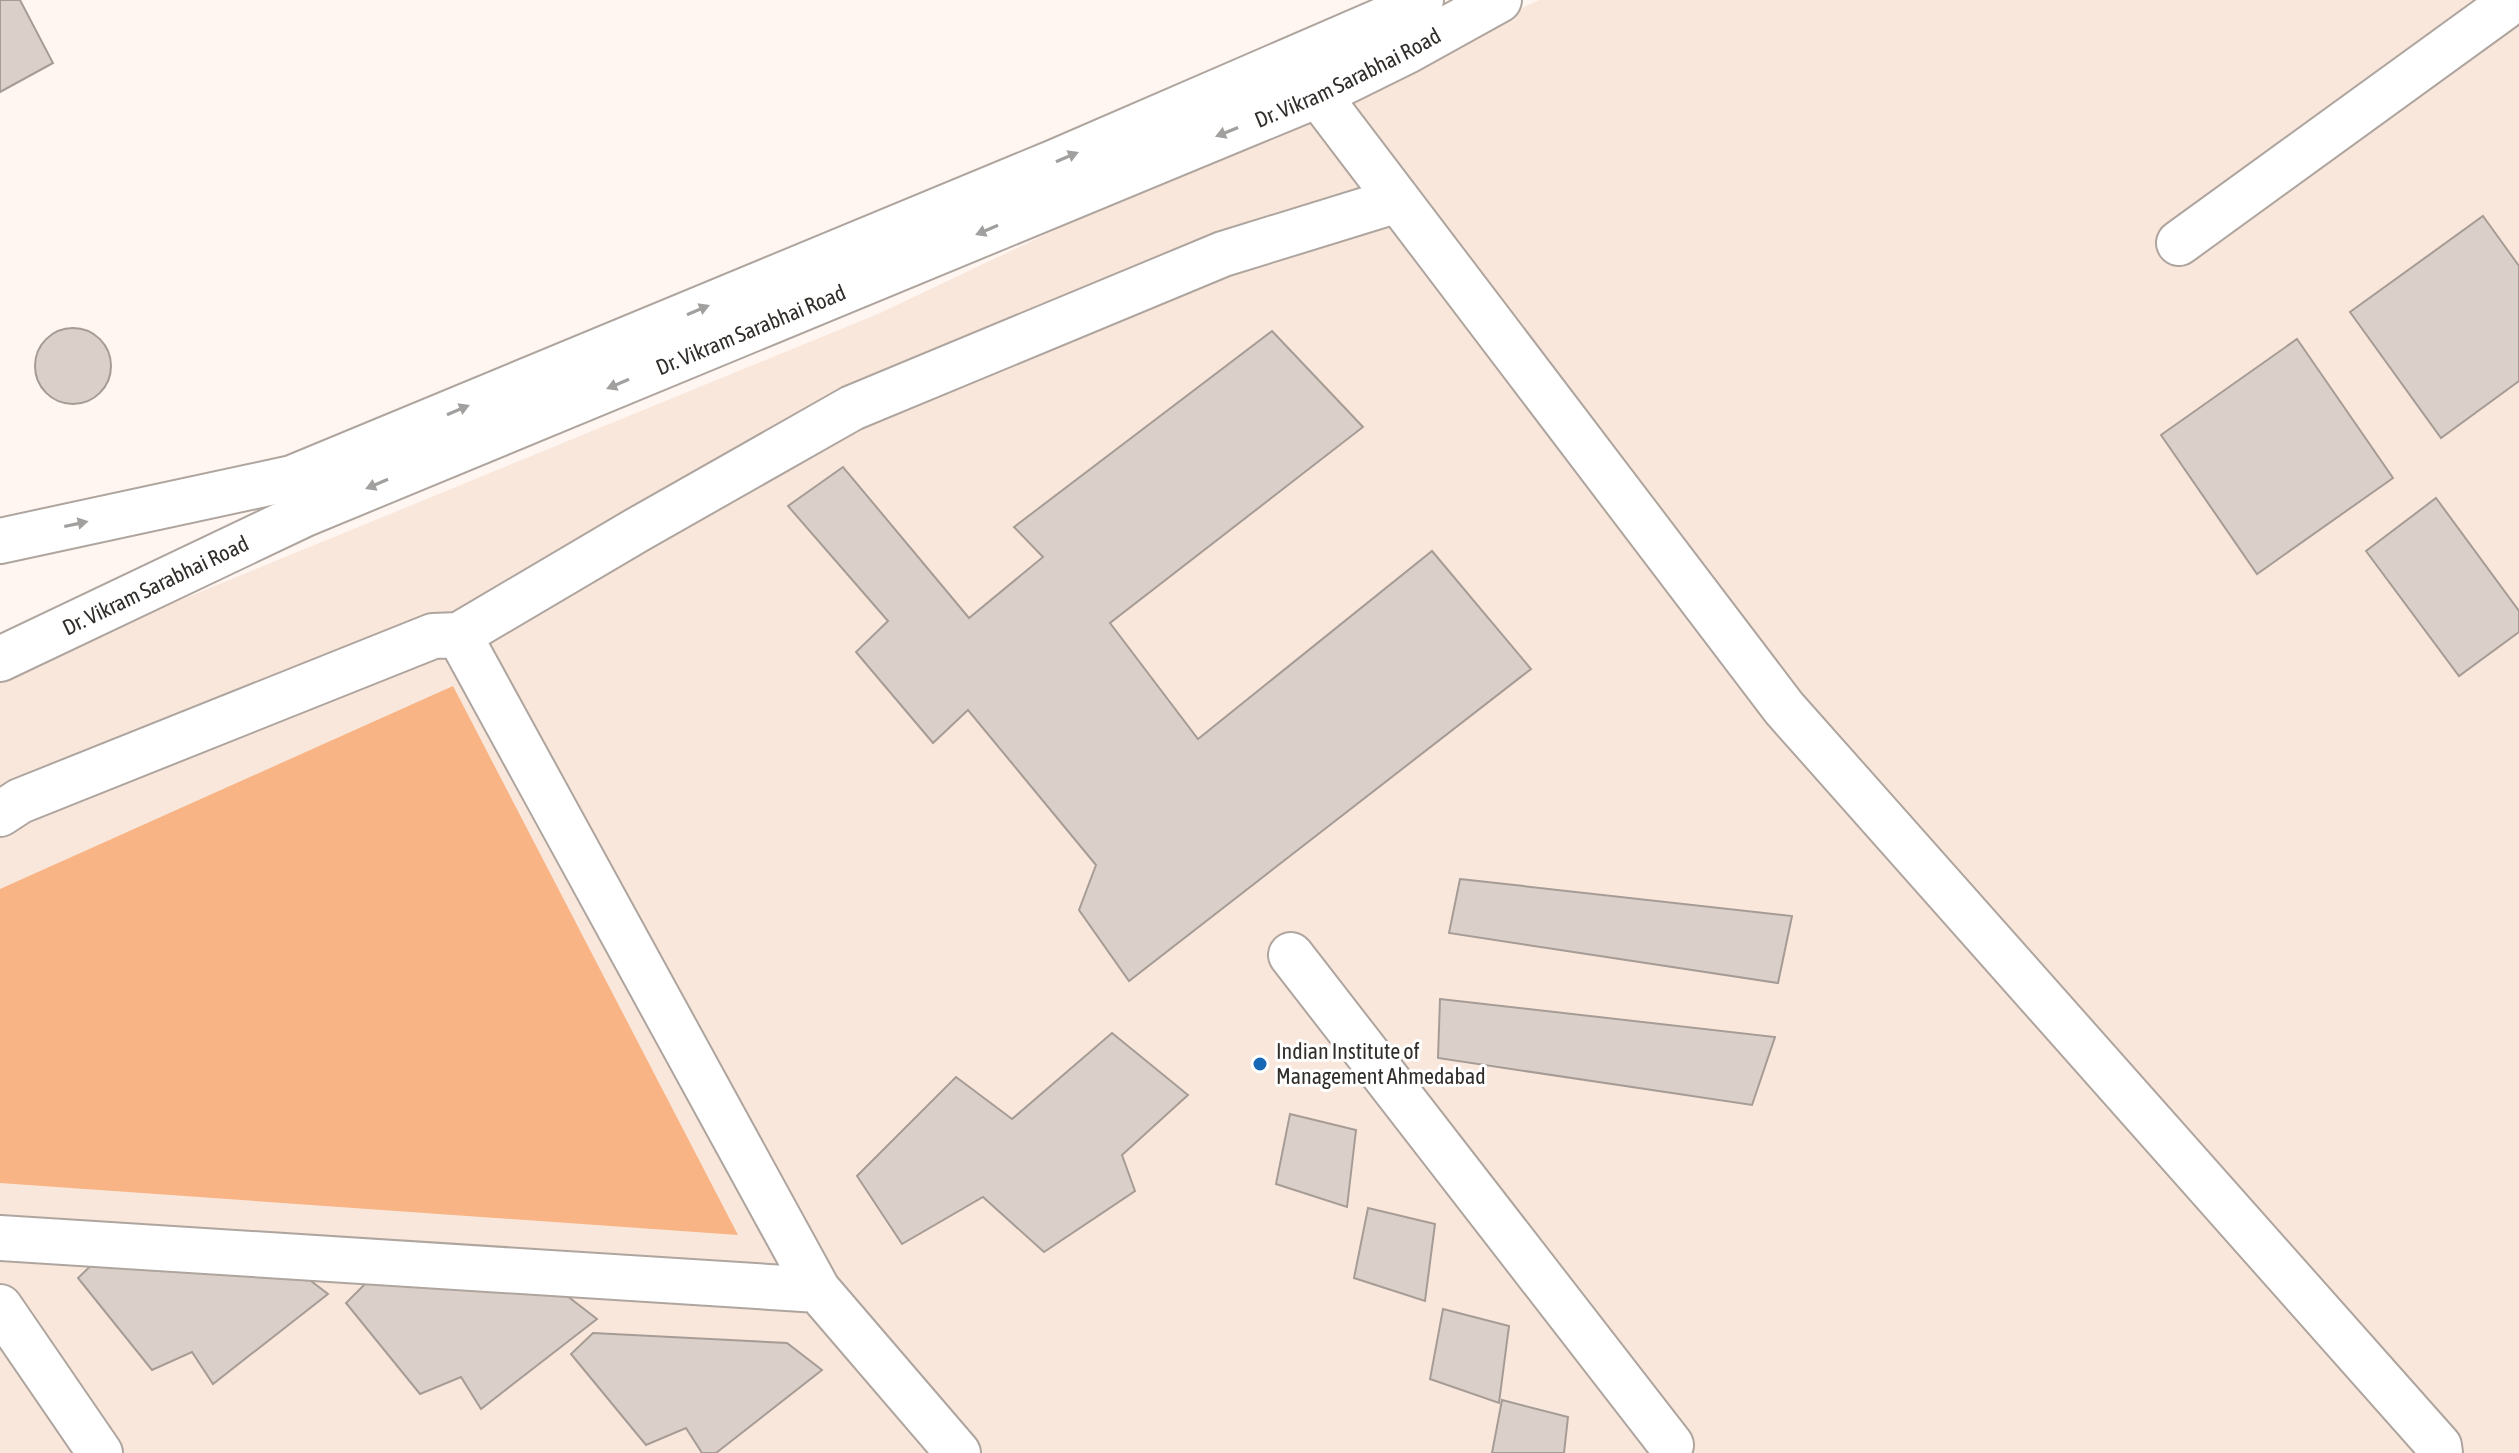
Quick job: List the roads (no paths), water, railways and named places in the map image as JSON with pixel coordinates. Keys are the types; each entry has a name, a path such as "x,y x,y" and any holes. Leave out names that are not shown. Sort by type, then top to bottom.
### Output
{"main road":[{"name":"Dr. Vikram Sarabhai Road","path":"0,541 292,478 1055,162 1390,17 1421,0"},
{"name":"Dr. Vikram Sarabhai Road","path":"0,659 305,514 1318,95 1407,51 1499,0"},
{"path":"2179,243 2506,13"},
{"path":"1298,57 1318,95 1784,708 2429,1434 2439,1446 2440,1453"},
{"path":"0,814 20,801 433,636 459,635 852,408 1223,254 1398,200"},
{"path":"459,635 818,1290 958,1453"},
{"path":"1291,955 1667,1450"},
{"path":"0,1238 818,1290"},
{"path":"0,1307 100,1453"}],"place":[{"name":"Indian Institute of Management Ahmedabad","path":"1260,1064"}]}
